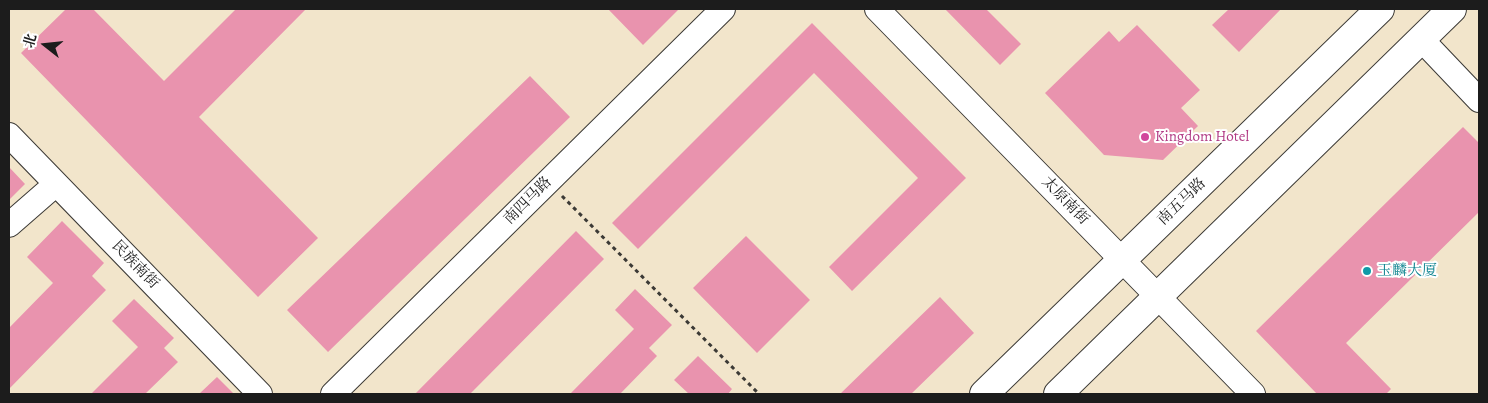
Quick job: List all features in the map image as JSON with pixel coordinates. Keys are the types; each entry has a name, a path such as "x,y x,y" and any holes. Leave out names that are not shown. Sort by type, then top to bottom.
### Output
{"main road":[{"path":"1058,394 1452,9"},
{"name":"南五马路","path":"984,394 1376,10"}],"street":[{"name":"南四马路","path":"333,394 723,9"},
{"name":"太原南街","path":"877,9 1253,394"},
{"path":"1421,39 1479,100"},
{"name":"民族南街","path":"9,135 260,394"},
{"path":"9,225 56,184"}],"path":[{"path":"548,182 759,394"}],"building":[{"path":"66,9 93,9 164,81 236,9 306,9 199,117 318,238 258,297 21,53"},
{"path":"608,9 679,9 643,45"},
{"path":"945,9 986,9 1021,44 1000,65"},
{"path":"1229,9 1281,9 1239,52 1212,25"},
{"path":"812,23 966,178 852,291 829,267 918,178 814,73 638,249 612,223"},
{"path":"1137,25 1200,90 1181,108 1198,126 1163,160 1104,155 1045,93 1109,31 1119,42"},
{"path":"530,76 570,117 328,352 287,310"},
{"name":"玉麟大厦","path":"1463,127 1479,143 1479,212 1346,343 1391,389 1386,394 1317,394 1256,331"},
{"path":"9,167 25,184 9,200"},
{"path":"62,221 104,263 92,276 106,290 9,389 9,328 53,283 27,257"},
{"path":"576,231 604,259 470,394 415,394"},
{"path":"746,236 810,300 757,353 693,288"},
{"path":"635,289 672,325 649,348 657,356 620,394 570,394 634,329 615,310"},
{"path":"940,297 974,333 911,394 840,394"},
{"path":"134,299 174,338 164,348 178,362 145,394 91,394 138,347 112,321"},
{"path":"698,356 732,389 728,394 689,394 674,380"},
{"path":"217,377 234,394 199,394"}],"place":[{"name":"Kingdom Hotel","path":"1145,137"},
{"name":"玉麟大厦","path":"1367,271"}]}
